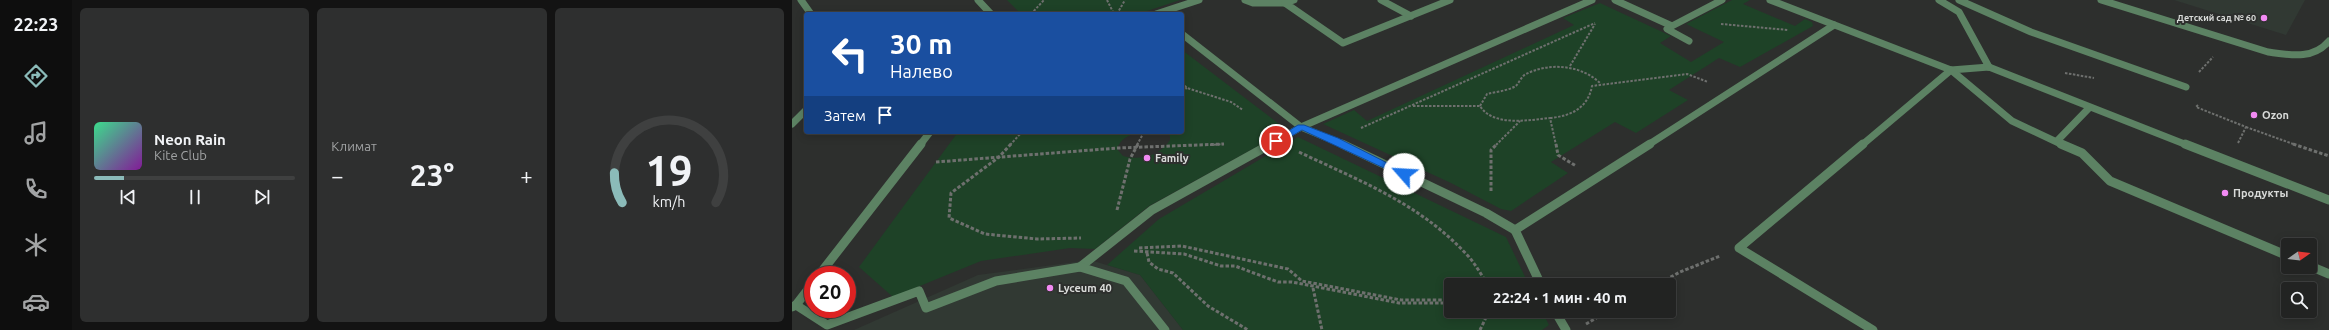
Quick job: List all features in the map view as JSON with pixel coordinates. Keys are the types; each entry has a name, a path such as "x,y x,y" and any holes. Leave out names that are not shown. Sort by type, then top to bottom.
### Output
{"lane":[{"path":"802,0 810,12"},
{"path":"978,0 990,12"},
{"path":"1162,12 1199,0"},
{"path":"1245,0 1253,3 1285,3 1294,0"},
{"path":"1381,0 1411,16"},
{"path":"1285,3 1343,43 1450,0"},
{"path":"1080,267 1152,210 1301,127 1592,0"},
{"path":"1615,0 1672,26"},
{"path":"1689,40 1667,29 1722,0"},
{"path":"1770,0 1951,70 2012,121 2082,153 2110,181 2281,253"},
{"path":"1939,0 1959,12 1989,68"},
{"path":"1959,0 2031,32 2186,87"},
{"path":"2101,0 2268,52 2291,55 2312,54 2324,49 2329,41"},
{"path":"1515,230 1834,25"},
{"path":"1184,36 1301,127 1335,140 1486,213 1515,230 1539,278"},
{"path":"1873,330 1739,248 1951,70 1989,68 2329,200"},
{"path":"2057,142 2089,108"},
{"path":"792,124 804,112"},
{"path":"826,266 928,134"},
{"path":"804,294 794,306 827,325 919,291 921,300 926,308 996,281 1080,267 1126,281 1165,330"},
{"path":"2317,269 2329,274"},
{"path":"1559,318 1566,330"}],"path":[{"path":"1032,12 1044,0"},
{"path":"1107,0 1113,12"},
{"path":"1118,12 1125,0"},
{"path":"1570,66 1599,18"},
{"path":"1682,21 1820,33"},
{"path":"1335,140 1596,24"},
{"path":"2228,40 2186,87 2205,94 2196,107 2329,156"},
{"path":"1480,106 1488,94 1515,87 1527,73 1570,66 1588,72 1601,85"},
{"path":"2063,73 2102,79"},
{"path":"1480,106 1486,115 1501,119 1520,121 1560,118 1574,112 1591,96 1592,86 1687,74"},
{"path":"1184,85 1187,88 1231,102 1248,114"},
{"path":"1411,106 1480,106"},
{"path":"1550,118 1558,155"},
{"path":"1486,213 1494,175 1491,150 1520,121"},
{"path":"2229,162 2246,126"},
{"path":"1020,134 999,157 958,186 951,193 949,218 985,234 1037,239 1092,238 1110,242"},
{"path":"1143,134 1138,147 1130,159 1111,231 1105,239 1110,242 1125,249 1147,253 1184,254 1221,266 1235,266 1278,282 1292,282 1399,303 1444,303"},
{"path":"1276,141 1347,177 1405,203 1435,224 1470,258 1483,278"},
{"path":"936,162 1138,147 1229,144"},
{"path":"1125,249 1131,244 1144,250 1182,246 1288,269 1302,281 1314,286 1401,300 1444,300"},
{"path":"1669,278 1739,248"},
{"path":"1147,253 1150,262 1158,268 1173,273 1208,306 1248,330"},
{"path":"1314,286 1322,330"},
{"path":"1480,330 1486,318"},
{"path":"1581,326 1595,318"}],"shaded area":[{"name":"Детский сад № 60","path":"2174,0 2305,0 2286,35"},
{"name":"Lyceum 40","path":"1090,260 1140,275 1183,330 854,330 978,275"}],"green space":[{"path":"1007,0 1180,0 1144,12 1019,12"},
{"path":"1732,0 1750,0 1743,4 1795,26 1805,19 1812,22 1813,26 1740,67 1719,58 1669,90 1688,100 1636,133 1615,122 1551,162 1568,173 1511,211 1501,209 1451,183 1323,124 1354,110 1367,121 1574,25 1563,18 1600,3 1671,36 1660,43 1691,62 1724,42 1686,24"},
{"path":"1184,52 1287,130 1149,206 1095,249 1070,248 981,261 893,297 859,267 957,134 1132,134 1125,138 1117,149 1123,156 1136,158 1149,156 1161,150 1170,140 1170,136 1168,134 1184,134"},
{"path":"1298,137 1506,237 1526,278 1444,278 1444,318 1546,318 1549,325 1542,330 1183,330 1140,275 1107,265 1159,219"}],"place":[{"name":"Детский сад № 60","path":"2264,18"},
{"name":"Ozon","path":"2254,115"},
{"name":"Family","path":"1147,158"},
{"name":"Продукты","path":"2225,193"},
{"name":"Lyceum 40","path":"1050,288"}],"route":[{"path":"1276,141 1301,127 1335,140 1404,174"}]}
